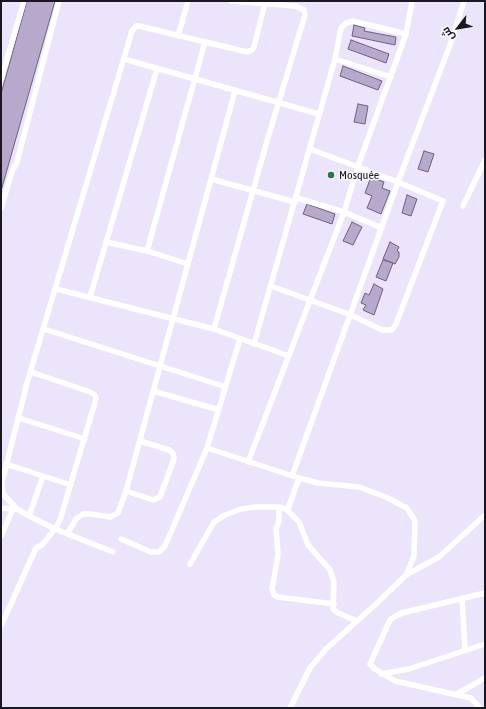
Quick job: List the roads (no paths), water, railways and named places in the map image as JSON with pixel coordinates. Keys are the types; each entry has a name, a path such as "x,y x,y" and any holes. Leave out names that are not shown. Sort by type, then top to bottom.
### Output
{"street":[{"path":"1,79 24,1"},
{"path":"1,208 17,162 59,1"},
{"path":"178,36 188,1"},
{"path":"214,329 278,102 305,15 304,10 301,7 231,1"},
{"path":"248,462 344,212 358,166 406,34 412,1"},
{"path":"292,476 398,182 450,45 464,1"},
{"path":"15,509 3,494 2,482 6,464 31,372 124,59 130,34 136,26 247,52 252,50 265,3"},
{"path":"254,344 335,59 341,28 349,22 357,22 406,34"},
{"path":"147,251 205,42"},
{"path":"124,59 157,70 195,79 319,114"},
{"path":"335,59 391,78"},
{"path":"90,297 157,70"},
{"path":"66,534 76,519 83,514 114,516 118,513 126,491 140,441 235,91"},
{"path":"271,286 351,315 382,330 388,331 394,328 443,201 358,166 310,149"},
{"path":"463,206 485,160"},
{"path":"211,180 344,212 382,228"},
{"path":"106,242 147,251 188,264"},
{"path":"56,289 214,329 289,356"},
{"path":"44,329 226,387"},
{"path":"121,539 151,552 159,552 163,549 206,448 240,338"},
{"path":"1,626 36,548 42,545 55,529 71,485 95,408 95,395 31,372"},
{"path":"153,391 219,410"},
{"path":"19,418 85,439"},
{"path":"126,491 153,500 158,498 161,495 174,459 173,453 169,450 140,441"},
{"path":"206,448 318,483 359,486 386,497 407,508 415,521 416,531 414,556 406,575"},
{"path":"6,464 71,485"},
{"path":"29,516 43,476"},
{"path":"288,510 299,478"},
{"path":"279,507 279,521 276,529 278,555 272,589 274,594 278,598 334,604"},
{"path":"190,564 214,522 225,515 241,509 279,507 288,510 299,522 308,544 330,570 334,582 333,609 357,621"},
{"path":"1,508 15,509 66,534 113,552"},
{"path":"1,536 15,509"},
{"path":"290,708 310,668 326,649 406,575 439,557 485,515"},
{"path":"480,708 471,698 458,694 402,684 382,674 370,664 390,620 402,613 485,593"},
{"path":"462,598 465,650"},
{"path":"382,674 409,669 485,644"},
{"path":"458,694 485,678"}],"place":[{"name":"Mosquée","path":"331,175"}]}
